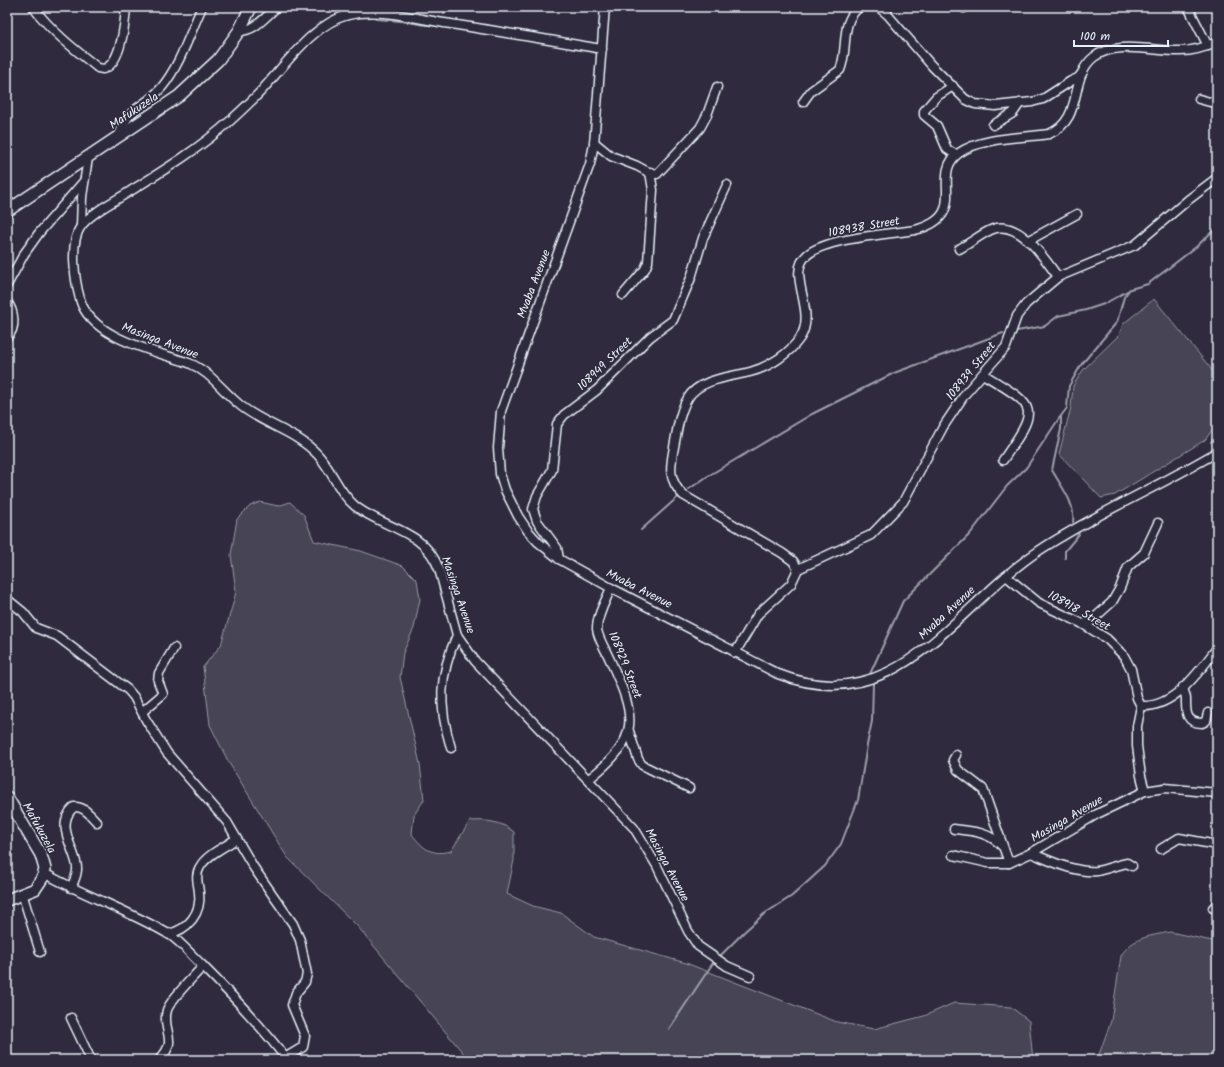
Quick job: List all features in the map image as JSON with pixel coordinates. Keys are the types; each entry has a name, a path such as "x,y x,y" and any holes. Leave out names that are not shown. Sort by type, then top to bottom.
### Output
{"main road":[{"name":"Mafukuzela","path":"7,211 164,108 196,82 218,60 239,31 251,7"},
{"name":"Mafukuzela","path":"7,796 18,818 41,855 44,863 44,873 40,884 35,889 7,900"}],"street":[{"path":"33,7 45,24 98,68 103,69 114,62 121,40 126,7"},
{"path":"119,138 126,118 162,87 173,69 202,7"},
{"path":"239,31 254,27 277,7"},
{"path":"342,7 347,15"},
{"name":"Mvaba Avenue","path":"604,7 594,142 590,164 583,188 507,392 498,431 500,474 511,504 528,531 559,559 611,588 778,674 807,683 842,685 872,678 898,668 920,654 1006,576 1052,543 1217,452"},
{"path":"803,102 806,96 840,70 847,24 852,13 860,7"},
{"path":"878,7 887,11 932,66 965,99 975,104 995,106 1043,99 1072,80 1078,78 1094,58 1112,50 1128,48 1179,51 1208,46 1217,42"},
{"path":"1188,7 1208,46"},
{"path":"81,226 96,214 181,160 228,123 260,92 308,40 324,27 347,15 366,13 402,16 602,49"},
{"path":"953,86 936,98 924,111 924,114 937,126 947,149 956,155 968,148 982,144 1049,134 1058,129 1071,116 1083,72"},
{"path":"594,142 611,156 657,174 700,128 707,115 717,87"},
{"path":"1199,100 1210,102 1217,101"},
{"path":"993,125 1013,113 1020,103"},
{"name":"108938 Street","path":"798,569 793,561 782,553 683,495 674,484 670,472 672,455 685,403 690,395 702,386 722,379 752,372 777,360 799,340 804,332 807,314 800,287 800,266 807,255 830,245 926,227 940,218 947,203 948,171 956,155"},
{"name":"Masinga Avenue","path":"88,158 84,181 81,226 76,247 75,267 81,303 89,317 112,335 190,364 202,370 242,407 309,446 325,462 336,482 354,505 377,519 406,532 421,544 435,559 458,635 483,670 589,779 634,828 657,866 688,931 698,946 727,966 750,976"},
{"path":"624,295 645,269 648,262 653,190 650,172"},
{"name":"108939 Street","path":"798,569 862,540 878,528 906,497 943,427 965,394 1009,342 1020,310 1045,286 1058,277 1135,245 1217,178"},
{"path":"7,285 24,254 39,233 84,181"},
{"name":"108949 Street","path":"559,559 557,548 537,521 533,510 537,496 552,470 557,424 564,415 597,390 650,337 667,326 673,320 691,278 703,238 727,186"},
{"path":"1028,241 1077,214"},
{"path":"959,249 991,229 998,227 1014,229 1028,241 1058,277"},
{"path":"7,302 11,308 13,320 11,333 7,337"},
{"path":"983,374 1014,393 1025,403 1028,409 1026,424 1003,460"},
{"path":"1082,624 1091,621 1112,602 1120,588 1128,567 1144,553 1158,523"},
{"path":"735,653 758,614 791,584 798,569"},
{"name":"108918 Street","path":"1006,576 1039,603 1082,624 1107,639 1124,656 1131,669 1137,698 1141,706 1137,726 1137,746 1141,776 1145,791"},
{"name":"108929 Street","path":"589,779 614,757 626,740 629,730 629,706 598,632 599,618 611,588"},
{"path":"7,599 23,612 36,628 57,636 119,682 134,697 167,753 227,822 236,839 293,924 300,940 307,974 305,982 296,993 292,1005 305,1041 303,1047 286,1059 264,1030 203,966 168,934 71,888 44,873"},
{"path":"451,748 445,727 441,687 443,672 449,653 458,635"},
{"path":"142,712 163,694 158,681 159,673 174,648"},
{"path":"1141,706 1155,705 1167,700 1183,687 1203,666 1217,648"},
{"path":"1183,687 1186,701 1185,709 1189,718 1194,722 1202,723 1206,721 1208,713"},
{"name":"108929 Street","path":"629,730 638,759 642,765 689,788"},
{"path":"956,755 953,760 958,770 983,789 1009,863"},
{"name":"Masinga Avenue","path":"953,856 988,863 1009,863 1031,853 1097,814 1145,791 1170,788 1217,793"},
{"path":"71,888 77,869 66,831 68,814 74,807 83,808 97,822"},
{"path":"954,829 984,834 997,841 1004,848"},
{"path":"1161,849 1179,838 1217,845"},
{"path":"168,934 181,930 194,917 199,907 200,894 197,881 199,868 207,860 236,839"},
{"path":"1031,853 1080,870 1097,870 1127,863 1132,866"},
{"path":"22,894 40,952"},
{"path":"159,1060 168,1051 169,1046 166,1018 170,1004 203,966"},
{"path":"71,1018 91,1060"}],"shaded area":[{"path":"1154,299 1217,376 1217,423 1205,440 1115,495 1101,498 1059,454 1071,407 1073,386 1083,370 1119,335 1123,324"},
{"path":"260,502 278,506 290,502 304,515 314,541 361,551 403,566 417,580 420,599 414,628 403,653 400,677 420,764 424,800 414,815 412,834 420,844 428,850 438,853 451,851 470,821 488,821 499,823 514,832 514,860 507,894 533,906 561,913 594,937 686,963 837,1022 874,1029 924,1016 954,1003 1011,1007 1029,1021 1033,1060 469,1060 358,927 287,857 229,763 210,725 203,667 221,645 234,600 236,591 231,555 237,519 250,506"},
{"path":"1170,932 1217,942 1217,1060 1097,1060 1111,1021 1121,956 1130,945 1142,938"}],"waterway":[{"path":"444,13 451,7"},
{"path":"376,19 426,25 432,24"},
{"path":"1073,522 1070,501 1052,470 1061,429 1061,416 1067,408 1069,386 1081,365 1117,322 1124,297 1130,289 1148,284 1196,247 1217,227"},
{"path":"1017,331 1045,326 1058,316 1086,310 1104,304 1129,290"},
{"path":"689,489 708,476 812,414 894,373 1003,333"},
{"path":"870,674 903,601 970,534 1007,486 1026,468 1060,417"},
{"path":"1211,442 1217,434"},
{"path":"641,530 678,497"},
{"path":"1065,558 1065,551 1079,534"},
{"path":"721,955 764,914 792,896 825,866 841,844 858,800 872,721 873,684"},
{"path":"669,1029 713,963"}]}
